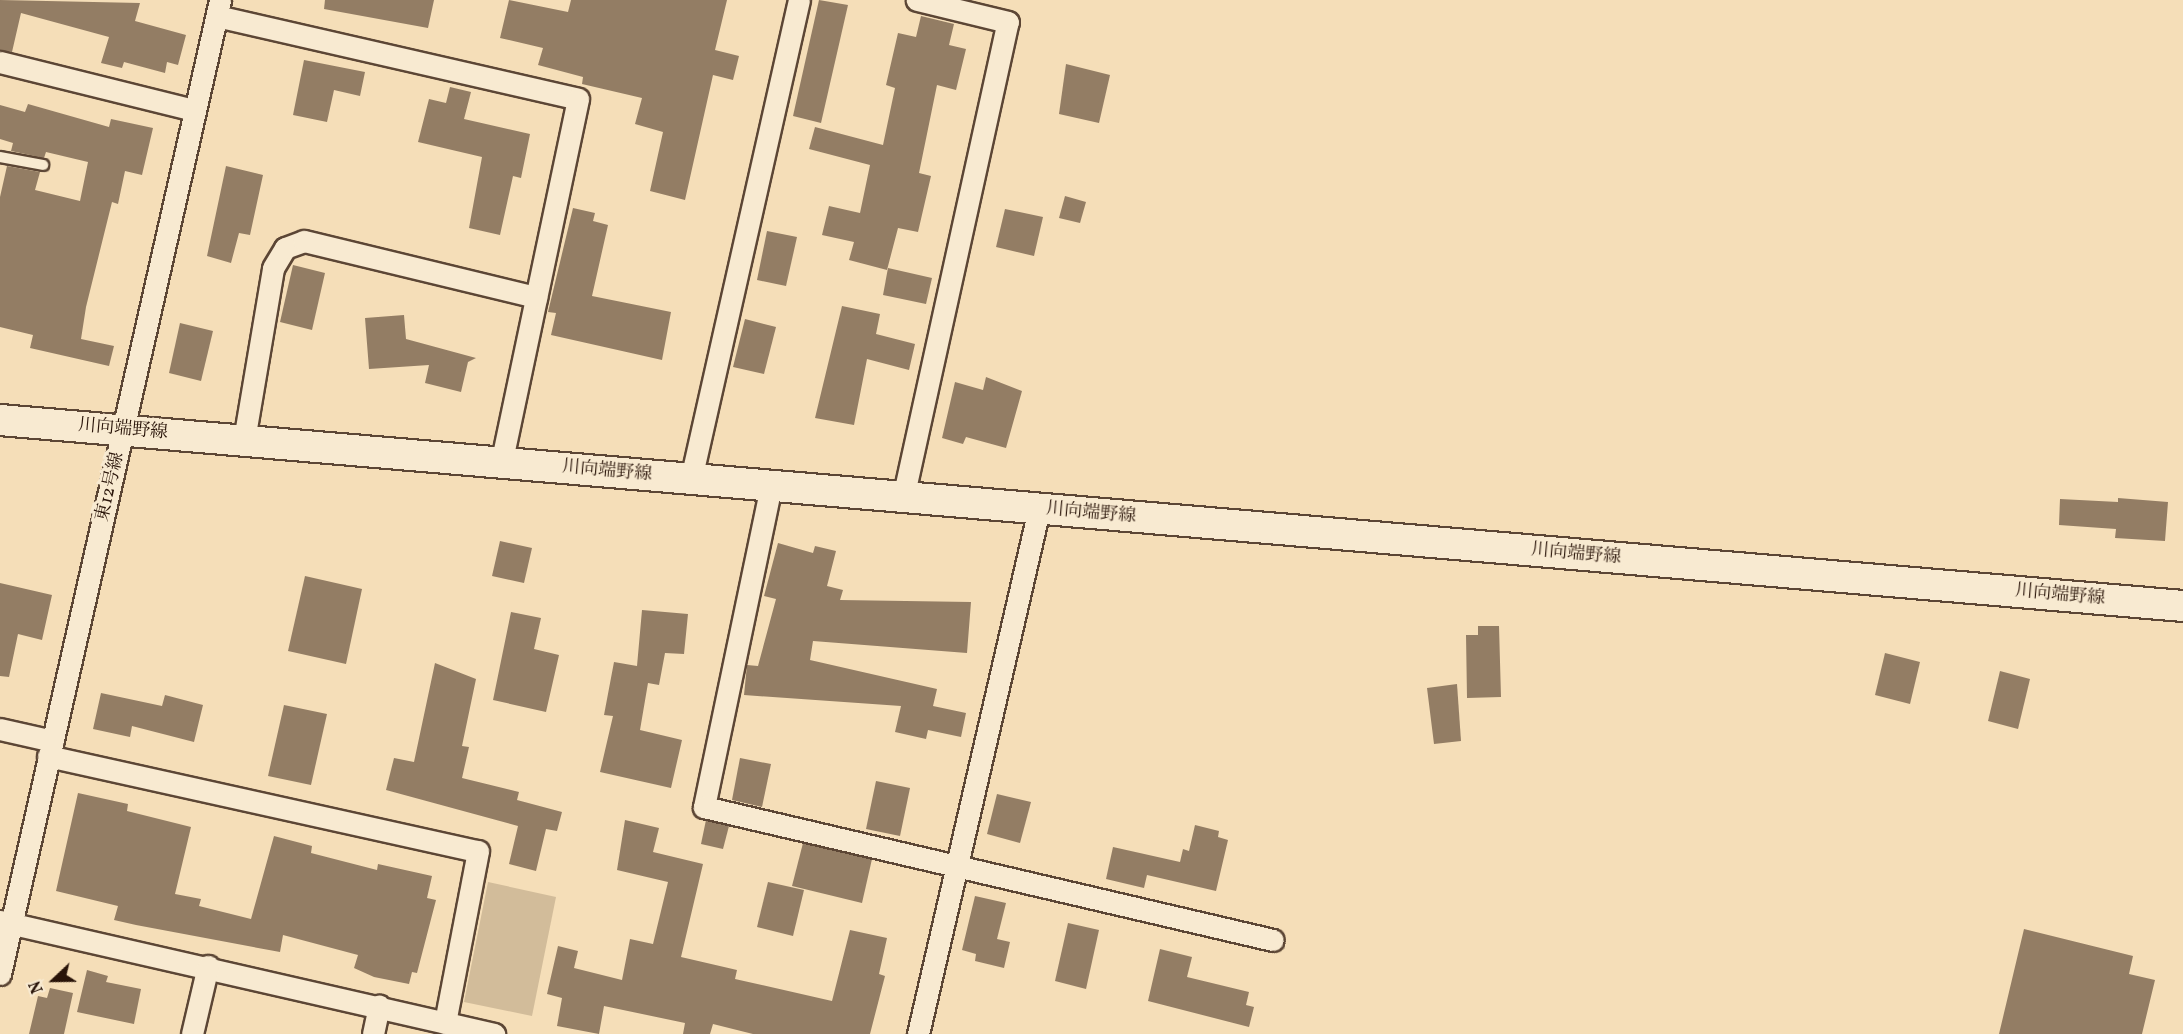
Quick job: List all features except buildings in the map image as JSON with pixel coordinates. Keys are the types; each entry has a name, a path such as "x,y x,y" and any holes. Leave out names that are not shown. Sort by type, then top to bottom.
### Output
{"main road":[{"name":"川向端野線","path":"0,420 2183,606"}],"street":[{"path":"692,479 799,0"},
{"path":"903,498 1008,22 917,0"},
{"path":"219,8 578,99 501,463"},
{"name":"東12号線","path":"0,974 6,922 50,749 125,430 194,110 219,8"},
{"path":"0,62 194,110"},
{"path":"244,440 273,268 285,248 304,241 536,297"},
{"path":"771,486 704,807 957,863 1274,940"},
{"path":"918,1034 1039,509"},
{"path":"0,729 50,749 478,851 445,1023"},
{"path":"6,922 208,966 494,1034"},
{"path":"192,1034 208,966"},
{"path":"373,1034 379,1006"}],"lane":[{"path":"0,157 43,165"}],"shaded area":[{"path":"488,882 556,897 532,1016 464,1002"}]}
